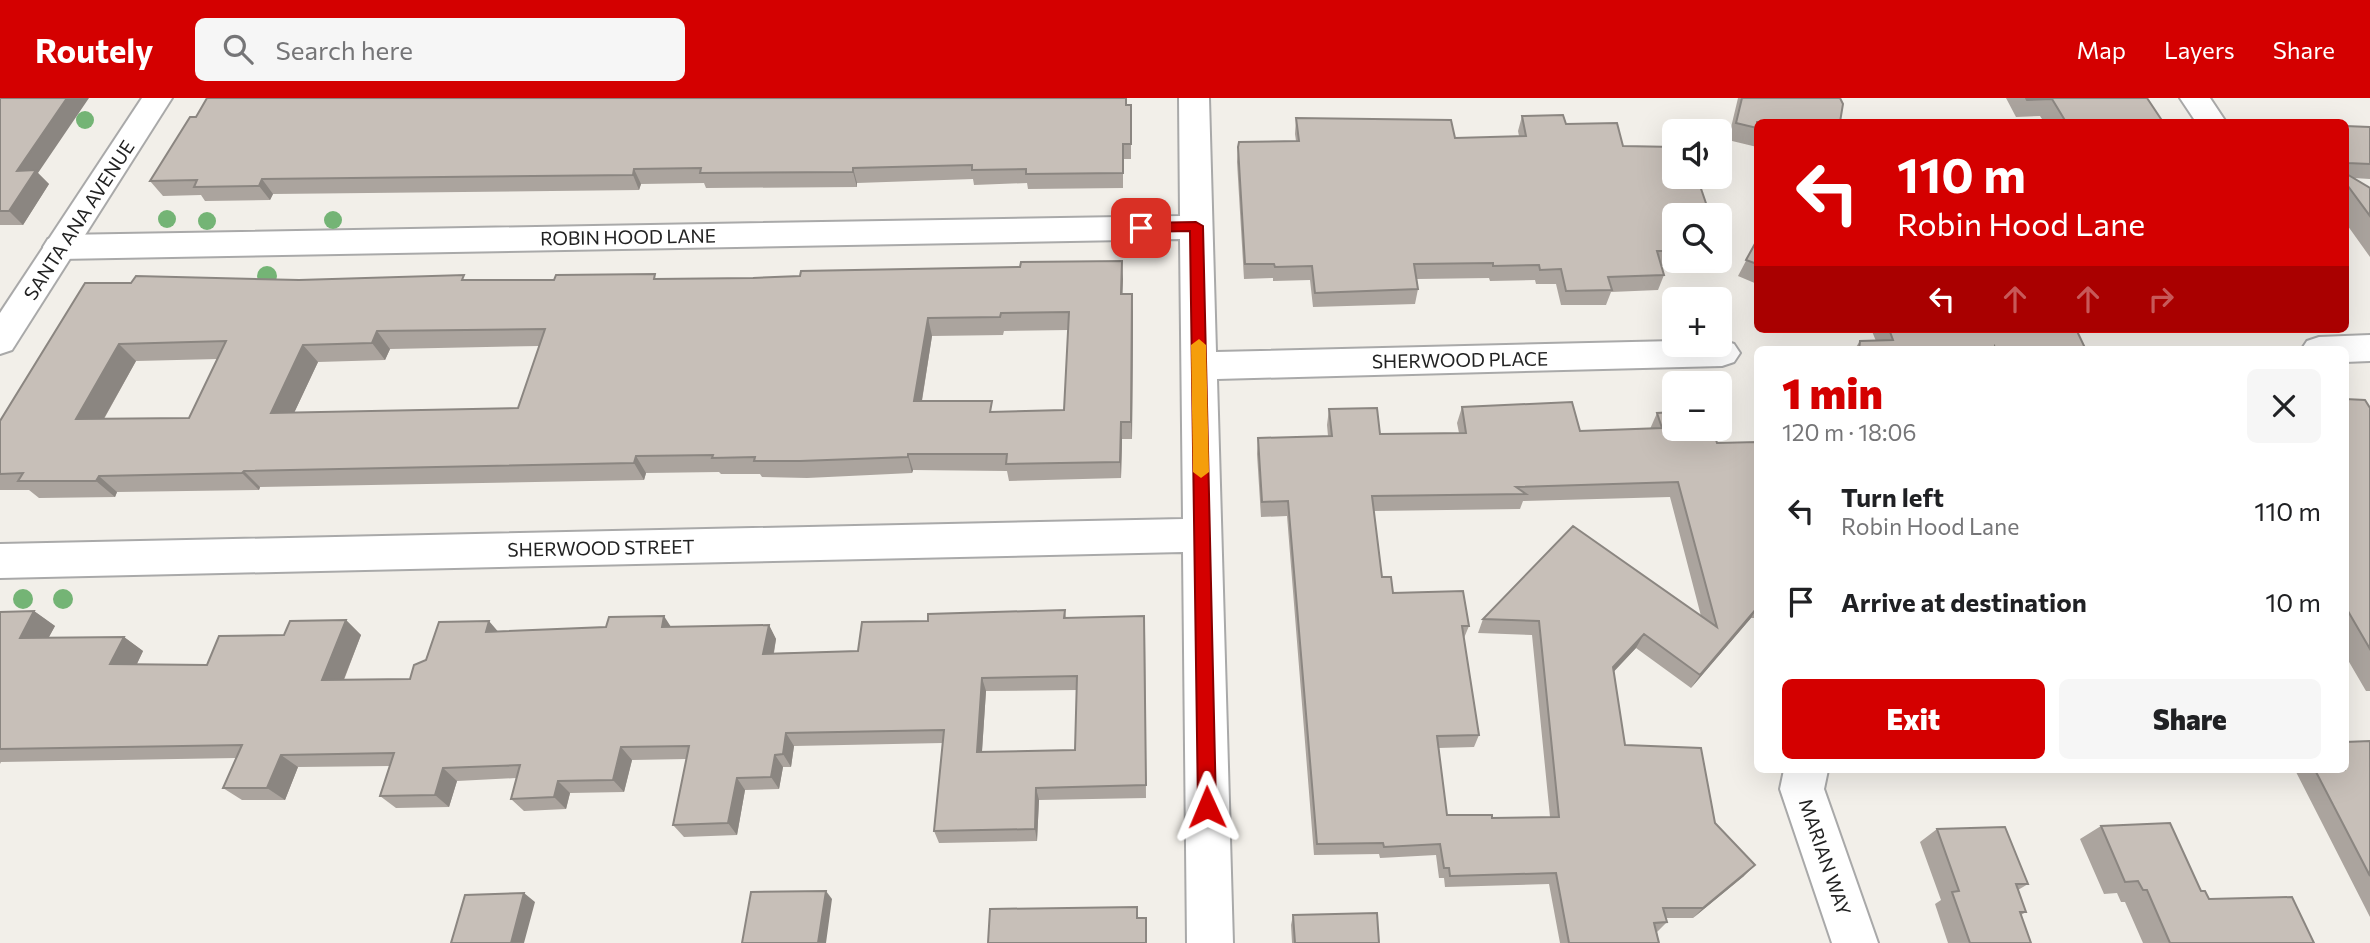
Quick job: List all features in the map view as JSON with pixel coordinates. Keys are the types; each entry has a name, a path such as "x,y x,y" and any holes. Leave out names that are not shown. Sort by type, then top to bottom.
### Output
{"street":[{"name":"SANTA ANA AVENUE","path":"4,329 157,98"},
{"path":"1194,98 1210,943"},
{"path":"2194,98 2209,119"},
{"name":"ROBIN HOOD LANE","path":"60,247 1196,226"},
{"path":"2349,322 2369,350"},
{"path":"2349,350 2369,350"},
{"name":"SHERWOOD PLACE","path":"1199,366 1662,354"},
{"name":"SHERWOOD STREET","path":"0,561 1202,535"},
{"name":"MARIAN WAY","path":"1805,773 1802,789 1855,943"}],"building":[{"path":"0,98 67,98 17,171 36,170 9,211 0,211"},
{"path":"207,98 1126,98 1126,105 1131,105 1131,144 1123,144 1123,173 1026,174 1026,169 972,170 972,165 853,168 853,172 700,173 701,168 634,169 633,175 262,179 259,186 194,187 197,180 150,181 190,117 196,117"},
{"path":"1742,98 1840,98 1843,104 1840,119 1754,119 1754,127 1736,123"},
{"path":"2026,98 2147,98 2161,119 2064,119 2052,99"},
{"path":"1563,115 1566,124 1617,123 1623,146 1662,147 1662,189 1701,189 1706,203 1662,203 1662,251 1657,251 1664,275 1608,277 1612,290 1566,291 1561,269 1540,270 1539,265 1414,264 1418,289 1315,293 1312,266 1275,267 1274,264 1245,264 1239,142 1299,141 1296,118 1451,120 1455,138 1526,136 1522,116"},
{"path":"2349,126 2370,127 2370,164 2349,163"},
{"path":"2349,175 2370,188 2370,216 2349,187"},
{"path":"1754,245 1754,263 1746,260"},
{"path":"1122,261 1121,294 1132,294 1131,422 1121,422 1120,462 1006,464 1007,454 908,454 908,457 800,461 754,461 755,457 712,458 713,455 636,456 634,463 99,476 96,481 18,481 23,473 0,474 0,421 85,283 131,283 136,276 299,280 464,275 462,280 554,280 556,275 655,274 654,279 753,278 800,276 801,271 1020,267 1021,262","holes":["1069,312 1064,410 990,412 992,401 914,401 928,318","545,329 518,408 271,413 303,345 372,343 377,331","226,341 189,418 76,419 119,344"]},
{"path":"1890,333 2078,333 2084,346 1859,346 1860,341 1893,340"},
{"path":"2349,399 2365,400 2370,408 2370,649 2349,613"},
{"path":"1572,402 1580,431 1662,428 1662,441 1754,442 1754,612 1700,675 1644,634 1613,667 1625,745 1701,748 1715,823 1755,865 1703,908 1663,908 1667,922 1654,923 1659,943 1569,943 1556,873 1450,876 1449,868 1444,868 1440,844 1384,847 1383,843 1317,844 1288,501 1262,502 1258,438 1332,436 1329,409 1377,408 1380,434 1466,433 1462,407","holes":["1678,482 1717,627 1573,526 1483,619 1539,621 1559,817 1492,818 1492,815 1447,815 1437,736 1479,735 1462,626 1469,626 1463,591 1393,593 1391,577 1382,577 1372,496 1526,494 1516,487"]},
{"path":"1657,413 1662,413 1662,428"},
{"path":"1065,610 1064,618 1144,616 1146,785 1036,788 1035,829 934,831 944,730 786,733 783,754 775,755 771,777 737,778 728,823 673,825 689,746 621,747 613,780 558,781 554,797 511,799 520,765 443,768 435,795 380,796 394,753 281,755 267,788 223,788 242,745 0,749 0,612 34,611 20,638 124,637 110,664 207,665 219,636 284,635 290,621 346,620 322,680 410,679 414,665 426,660 439,622 489,621 486,632 606,627 609,617 664,616 662,627 769,625 763,654 858,651 862,622 928,621 928,614","holes":["1077,676 1075,750 977,752 982,678"]},
{"path":"2370,741 2370,876 2317,773 2349,773 2349,742"},
{"path":"2170,823 2201,891 2205,891 2209,899 2292,897 2314,943 2170,943 2147,890 2143,890 2138,881 2125,882 2101,826"},
{"path":"2005,827 2028,884 2016,884 2026,912 2020,912 2031,943 1970,943 1952,892 1959,891 1937,829"},
{"path":"826,891 818,943 742,943 751,892"},
{"path":"524,893 511,943 451,943 465,895"},
{"path":"1137,907 1137,918 1146,918 1146,943 988,943 990,909"},
{"path":"1377,913 1379,943 1295,943 1293,915"}],"slow traffic":[{"path":"1199,345 1201,472"}],"route":[{"path":"1141,228 1196,226 1207,807"}]}
